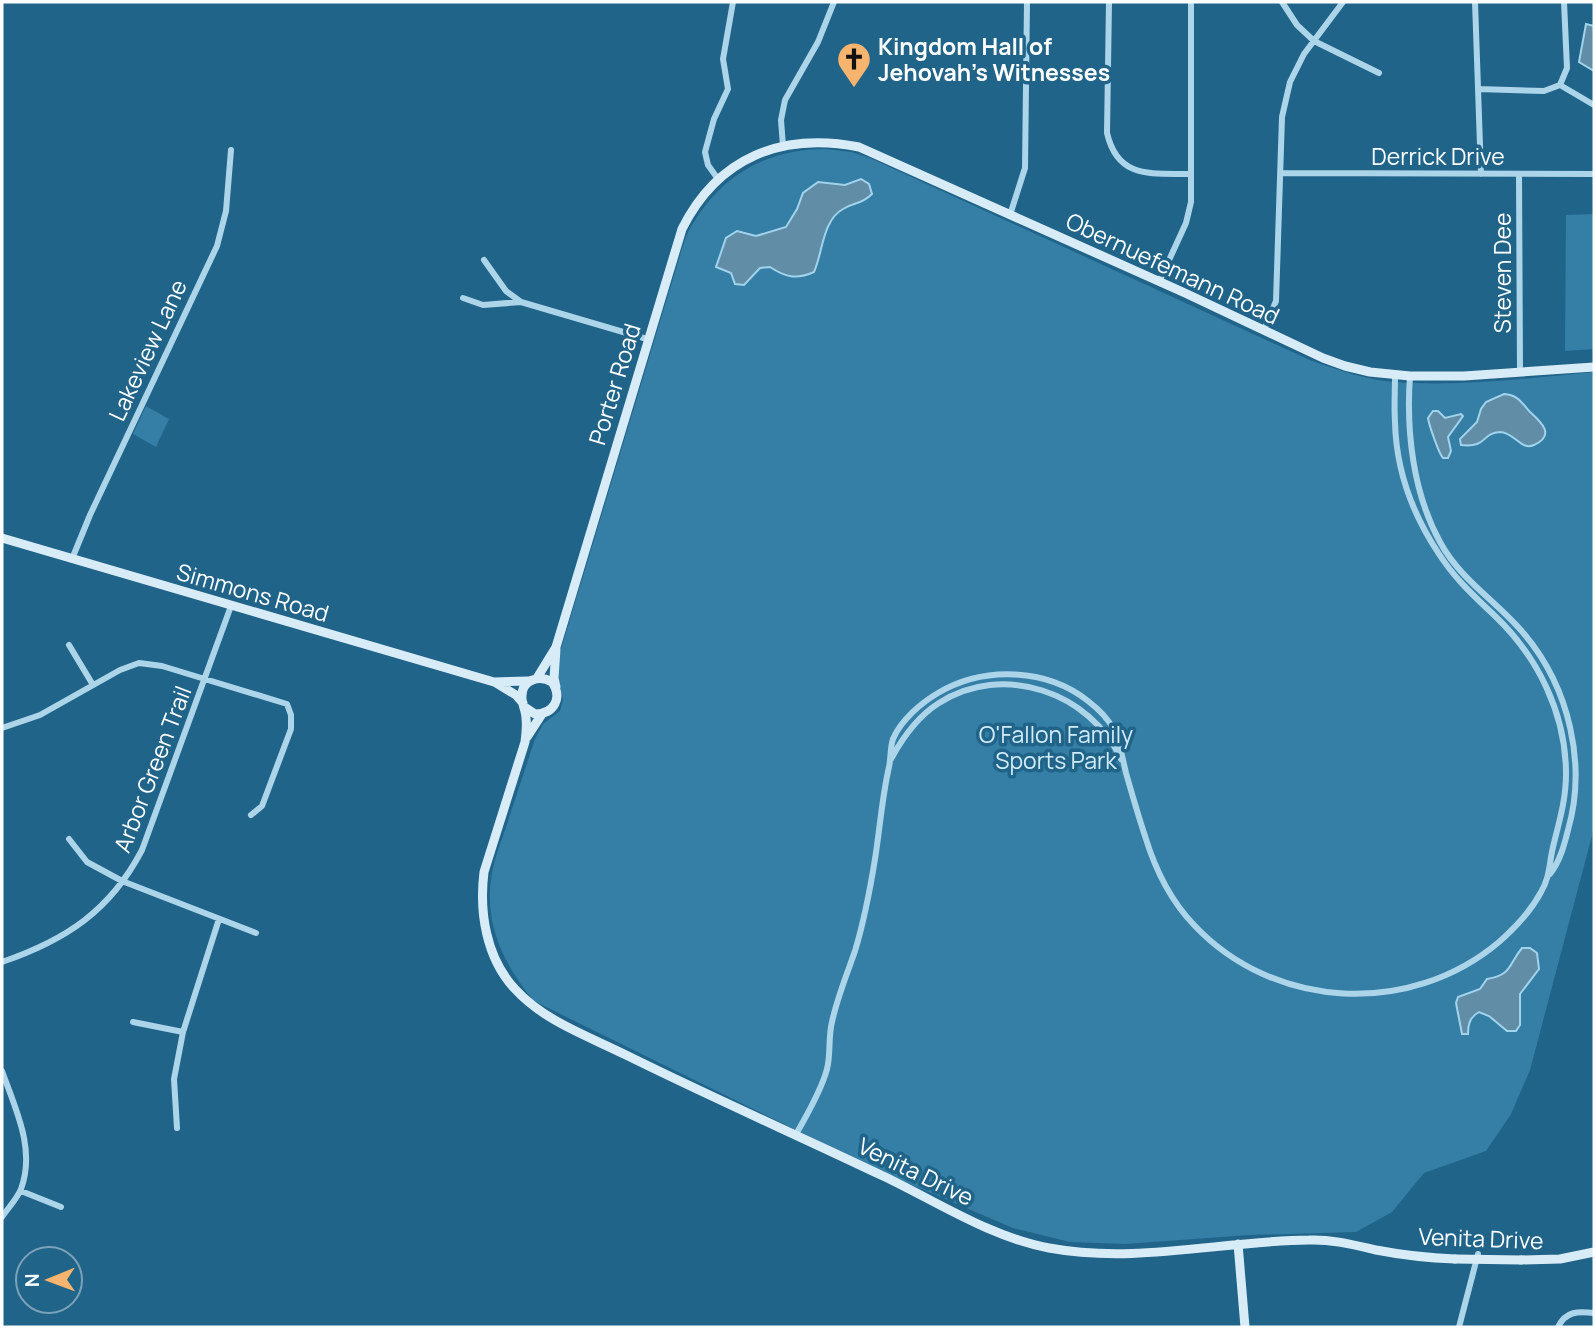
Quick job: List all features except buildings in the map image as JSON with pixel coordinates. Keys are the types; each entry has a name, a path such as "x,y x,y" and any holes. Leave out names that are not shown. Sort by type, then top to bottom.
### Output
{"street":[{"path":"718,179 708,165 705,152 714,119 727,89 723,59 733,2"},
{"path":"783,146 781,120 785,100 818,42 834,2"},
{"path":"1010,215 1026,159 1027,2"},
{"path":"1109,2 1107,133 1111,146 1117,158 1136,171 1191,174"},
{"path":"1159,282 1190,212 1191,2"},
{"path":"1282,2 1297,25 1314,41 1378,74"},
{"path":"1264,330 1276,302 1282,117 1290,82 1304,54 1343,2"},
{"path":"1475,2 1482,174"},
{"path":"1478,89 1544,91 1560,85 1567,68 1564,2"},
{"path":"1560,85 1594,105"},
{"name":"Obernuefemann Road","path":"750,157 783,146 836,143 859,147 1323,358 1370,372 1410,376 1594,367"},
{"name":"Lakeview Lane","path":"72,559 95,503 217,246 226,211 231,150"},
{"name":"Porter Road","path":"556,688 556,647 682,229 696,204 718,179 750,157"},
{"name":"Derrick Drive","path":"1281,173 1594,174"},
{"name":"Steven Dee","path":"1519,174 1520,372"},
{"path":"484,260 506,291 521,302 648,339"},
{"path":"463,298 483,305 521,302"},
{"path":"1395,375 1396,442 1413,507 1435,549 1457,580 1498,619 1526,652 1547,688 1556,711 1562,733 1566,778 1562,817 1553,848 1549,876"},
{"path":"890,761 910,729 937,704 965,690 1016,685 1047,691 1079,708 1105,733 1116,748 1151,855 1169,892 1181,910 1212,942 1229,955 1262,974 1298,988 1334,994 1381,993 1413,988 1446,976 1479,958 1507,935 1531,909 1557,865 1574,805 1574,749 1563,701 1546,665 1513,621 1466,579 1439,540 1422,495 1412,455 1410,376"},
{"name":"Simmons Road","path":"2,538 495,682 516,695 524,705"},
{"name":"Arbor Green Trail","path":"2,961 33,951 62,936 103,907 122,881 142,849 231,606"},
{"path":"69,645 93,685"},
{"name":"Porter Road","path":"533,679 556,647"},
{"path":"2,728 40,716 93,685 139,663 162,666 287,704 291,715 291,729 262,806 251,815"},
{"path":"795,1136 827,1069 831,1025 865,912 894,737 912,714 935,695 965,681 984,676 1018,674 1060,684 1093,705 1109,721 1121,742 1125,769"},
{"path":"533,679 547,679 556,688 558,694 555,706 542,714 535,714 524,705 523,690 533,679"},
{"name":"Simmons Road","path":"495,682 533,679"},
{"name":"Venita Drive","path":"524,705 525,742"},
{"name":"Venita Drive","path":"542,714 525,742 484,872 481,891 486,933 503,973 514,989 554,1020 983,1225 1010,1237 1044,1247 1105,1255 1310,1240 1399,1254 1455,1259 1521,1260 1560,1259 1594,1251"},
{"path":"69,839 87,863 122,881 256,933"},
{"path":"177,1128 174,1079 183,1032 219,919"},
{"path":"133,1022 183,1032"},
{"path":"2,1070 22,1127 25,1144 21,1191 2,1216"},
{"path":"21,1191 61,1207"},
{"path":"1238,1244 1245,1327"},
{"path":"1459,1327 1478,1254"},
{"path":"1558,1327 1566,1316 1573,1312 1594,1313"}],"green space":[{"name":"O'Fallon Family Sports Park","path":"825,149 851,152 870,158 1312,361 1353,374 1395,382 1445,383 1594,372 1594,828 1530,1070 1511,1114 1486,1151 1424,1173 1392,1212 1356,1232 1249,1235 1125,1244 1070,1242 1013,1228 875,1169 534,1001 505,957 498,942 490,908 493,866 535,739 543,724 560,711 563,700 558,659 685,239 709,200 742,172 780,155"},
{"path":"1594,214 1594,349 1565,351 1566,215"},
{"path":"146,406 169,419 156,447 133,434"}],"shaded area":[{"path":"1586,24 1594,26 1594,71 1579,62"},
{"path":"861,179 869,184 872,194 836,214 827,229 814,272 791,276 770,267 760,268 744,285 735,284 731,273 716,267 726,238 737,231 756,236 786,227 803,193 818,182 845,185"},
{"path":"1504,394 1519,400 1538,420 1545,433 1541,441 1525,446 1500,432 1476,444 1461,445 1460,439 1477,422 1486,402"},
{"path":"1433,411 1438,411 1445,418 1461,414 1463,416 1448,437 1451,451 1448,458 1441,455 1430,427 1428,418"},
{"path":"1522,948 1530,948 1537,953 1539,969 1520,994 1520,1025 1516,1031 1507,1031 1489,1016 1479,1012 1470,1021 1468,1034 1462,1034 1456,1003 1458,997 1480,989 1487,979 1505,972"}],"place":[{"name":"Kingdom Hall of Jehovah's Witnesses","path":"854,89"}]}
